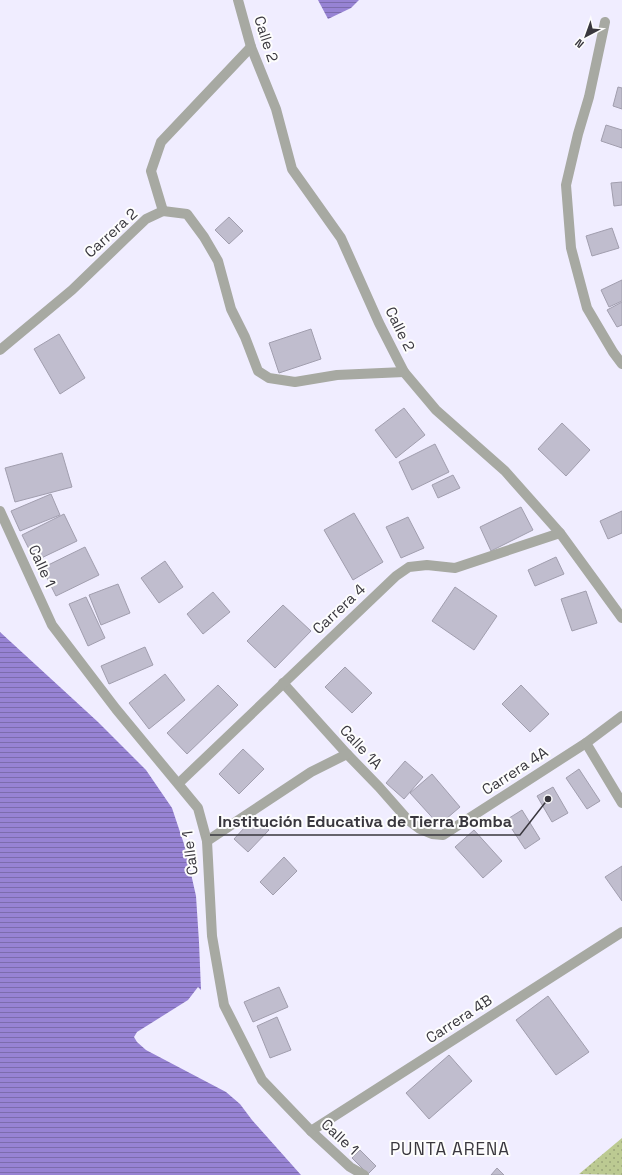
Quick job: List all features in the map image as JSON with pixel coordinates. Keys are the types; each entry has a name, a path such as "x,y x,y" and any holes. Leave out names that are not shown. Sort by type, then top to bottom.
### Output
{"street":[{"name":"Calle 2","path":"238,0 251,47 276,109 292,169 341,238 379,323 404,372 436,410 505,471 560,533 622,618"},
{"path":"605,22 589,97 578,134 566,185 571,248 587,308 613,352 622,364"},
{"path":"251,47 160,142 152,171 163,211 187,214 204,237 218,261 231,309 245,337 258,370 269,378 295,382 337,375 404,372"},
{"name":"Carrera 2","path":"0,350 72,290 146,220 163,211"},
{"name":"Calle 1","path":"0,511 52,625 116,709 179,783 198,808 207,841 212,936 224,1005 262,1080 350,1167 364,1175"},
{"name":"Carrera 4","path":"179,783 396,576 409,567 427,565 455,568 560,533"},
{"name":"Calle 1A","path":"283,683 408,820 420,829"},
{"name":"Carrera 4A","path":"420,829 432,834 443,835 586,743 622,716"},
{"path":"586,743 622,803"},
{"path":"207,841 311,772 347,754"},
{"name":"Carrera 4B","path":"312,1131 622,932"}],"green space":[{"path":"622,1138 622,1175 579,1174"}],"shaded area":[{"path":"318,0 359,0 351,8 328,19"},
{"path":"0,632 98,722 146,770 172,808 185,847 196,896 201,990 198,987 188,1000 137,1032 134,1037 146,1050 226,1092 240,1104 252,1120 301,1175 0,1175"}],"building":[{"path":"618,87 622,88 622,109 613,106"},
{"path":"606,125 622,130 622,148 601,141"},
{"path":"622,182 622,205 614,206 611,183"},
{"path":"229,217 243,231 229,244 215,230"},
{"path":"612,228 619,248 592,256 586,236"},
{"path":"622,280 622,301 609,307 601,290"},
{"path":"622,302 622,325 617,327 607,310"},
{"path":"311,329 321,359 279,373 269,343"},
{"path":"59,334 85,378 60,394 34,349"},
{"path":"404,408 425,435 396,458 375,430"},
{"path":"562,423 590,450 566,476 538,449"},
{"path":"435,444 449,472 412,490 399,462"},
{"path":"62,453 72,487 15,502 5,468"},
{"path":"453,475 460,488 438,498 432,485"},
{"path":"51,494 60,515 20,531 11,511"},
{"path":"521,507 533,530 491,551 480,527"},
{"path":"622,511 622,533 608,539 600,521"},
{"path":"354,513 383,562 353,580 324,530"},
{"path":"64,514 77,541 35,561 22,535"},
{"path":"408,517 424,548 401,558 386,527"},
{"path":"85,547 99,575 56,596 42,568"},
{"path":"556,557 564,574 535,586 528,570"},
{"path":"165,561 183,587 159,603 141,578"},
{"path":"118,584 130,613 101,625 89,595"},
{"path":"455,587 497,616 474,650 432,621"},
{"path":"586,591 597,623 572,631 561,599"},
{"path":"213,592 230,612 203,634 187,614"},
{"path":"86,597 105,638 88,646 69,604"},
{"path":"283,605 311,631 275,668 247,641"},
{"path":"145,647 153,665 109,684 101,666"},
{"path":"345,667 372,693 352,713 325,687"},
{"path":"165,674 185,700 149,729 129,703"},
{"path":"218,685 238,705 187,754 167,733"},
{"path":"521,685 549,714 530,732 502,704"},
{"path":"243,749 264,769 239,794 219,774"},
{"path":"405,761 423,777 404,799 386,783"},
{"path":"579,769 600,801 587,809 566,778"},
{"path":"432,774 460,807 439,825 410,793"},
{"path":"553,787 568,813 552,822 537,796"},
{"path":"522,810 540,839 525,849 506,820"},
{"path":"255,816 269,830 248,852 234,839"},
{"path":"474,830 502,861 483,878 455,847"},
{"path":"284,857 297,871 273,895 260,882"},
{"path":"622,866 622,901 605,877"},
{"path":"279,987 288,1007 253,1022 244,1002"},
{"path":"548,996 589,1052 556,1075 516,1020"},
{"path":"277,1017 291,1050 270,1058 257,1026"},
{"path":"449,1055 472,1081 429,1119 406,1093"},
{"path":"360,1150 376,1166 368,1174 352,1158"},
{"path":"497,1168 504,1175 491,1175"}],"place":[{"name":"Institución Educativa de Tierra Bomba","path":"548,799"}],"district":[{"name":"PUNTA ARENA","path":"450,1149"}]}
